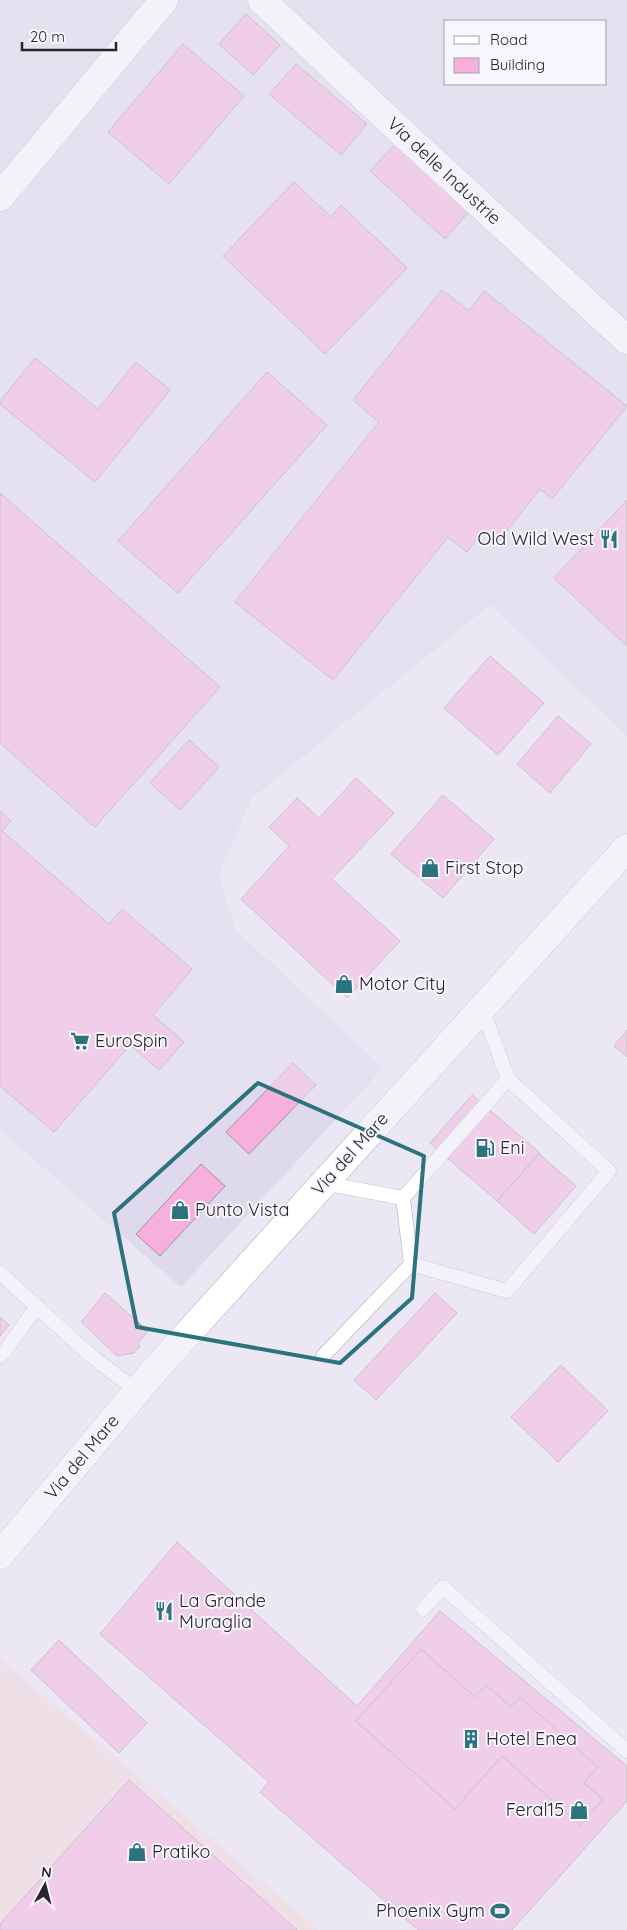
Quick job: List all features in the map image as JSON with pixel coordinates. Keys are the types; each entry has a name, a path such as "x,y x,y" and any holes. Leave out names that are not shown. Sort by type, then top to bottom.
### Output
{"main road":[{"path":"0,196 164,0"},
{"name":"Via delle Industrie","path":"262,0 627,340"},
{"name":"Via del Mare","path":"0,1555 137,1390 627,848"}],"lane":[{"path":"411,1264 507,1291 610,1171 508,1079 482,1008"},
{"path":"323,1356 411,1264 404,1198 508,1079"},
{"path":"323,1183 404,1198"},
{"path":"0,1273 90,1355 137,1390"},
{"path":"0,1356 37,1306"},
{"path":"423,1609 442,1587 627,1751"}],"highlighted area":[{"path":"258,1083 424,1156 412,1298 340,1363 137,1327 114,1213"}],"shaded area":[{"path":"0,0 627,0 627,736 490,605 252,798 219,874 235,929 383,1068 181,1287 0,1130"},
{"path":"0,1659 319,1930 0,1930"}],"building":[{"path":"246,14 280,45 253,75 219,44"},
{"path":"183,44 244,96 169,184 108,132"},
{"path":"296,64 367,124 341,155 269,94"},
{"path":"398,141 472,208 445,239 370,171"},
{"path":"294,182 331,217 341,205 407,268 325,354 223,256"},
{"path":"442,290 469,311 484,291 627,406 552,499 540,489 497,543 483,532 467,552 448,537 333,680 235,602 379,422 353,400"},
{"path":"35,358 98,409 136,362 170,390 95,482 0,404 0,401"},
{"path":"267,372 327,425 178,593 118,541"},
{"path":"0,493 220,687 95,827 0,743"},
{"name":"Old Wild West","path":"627,500 627,646 554,578"},
{"path":"490,656 544,703 498,755 444,708"},
{"path":"558,716 591,744 550,793 517,764"},
{"path":"189,740 219,767 180,810 150,783"},
{"path":"356,778 394,813 332,879 400,941 347,998 241,899 289,846 269,827 297,798 319,818"},
{"path":"443,795 494,839 443,898 391,854"},
{"path":"0,811 11,821 2,831 109,924 122,909 192,969 153,1015 184,1042 159,1070 130,1045 54,1132 0,1086"},
{"path":"627,1030 627,1057 614,1046"},
{"path":"293,1063 316,1085 249,1154 226,1132"},
{"name":"Eni","path":"472,1095 540,1153 497,1201 430,1143"},
{"path":"539,1154 576,1186 534,1234 497,1201"},
{"name":"Punto Vista","path":"201,1164 225,1186 160,1256 136,1234"},
{"path":"105,1293 148,1331 138,1343 140,1346 134,1353 117,1356 81,1322"},
{"path":"435,1293 457,1313 376,1400 354,1380"},
{"path":"0,1317 9,1325 0,1336"},
{"path":"561,1365 608,1411 558,1462 511,1417"},
{"path":"177,1542 357,1706 440,1611 627,1766 627,1801 512,1930 418,1930 260,1792 269,1782 100,1634"},
{"path":"59,1640 147,1723 119,1753 31,1670"},
{"name":"Hotel Enea","path":"421,1649 475,1697 486,1685 511,1707 520,1697 598,1767 584,1783 603,1799 580,1825 502,1756 455,1809 356,1721"},
{"name":"Pratiko","path":"129,1780 297,1930 0,1930 0,1924"}],"place":[{"name":"Old Wild West","path":"609,539"},
{"name":"First Stop","path":"430,868"},
{"name":"Motor City","path":"344,984"},
{"name":"EuroSpin","path":"80,1041"},
{"name":"Eni","path":"485,1148"},
{"name":"Punto Vista","path":"180,1210"},
{"name":"La Grande Muraglia","path":"164,1611"},
{"name":"Hotel Enea","path":"471,1739"},
{"name":"Feral15","path":"579,1810"},
{"name":"Pratiko","path":"137,1852"},
{"name":"Phoenix Gym","path":"500,1911"}]}
